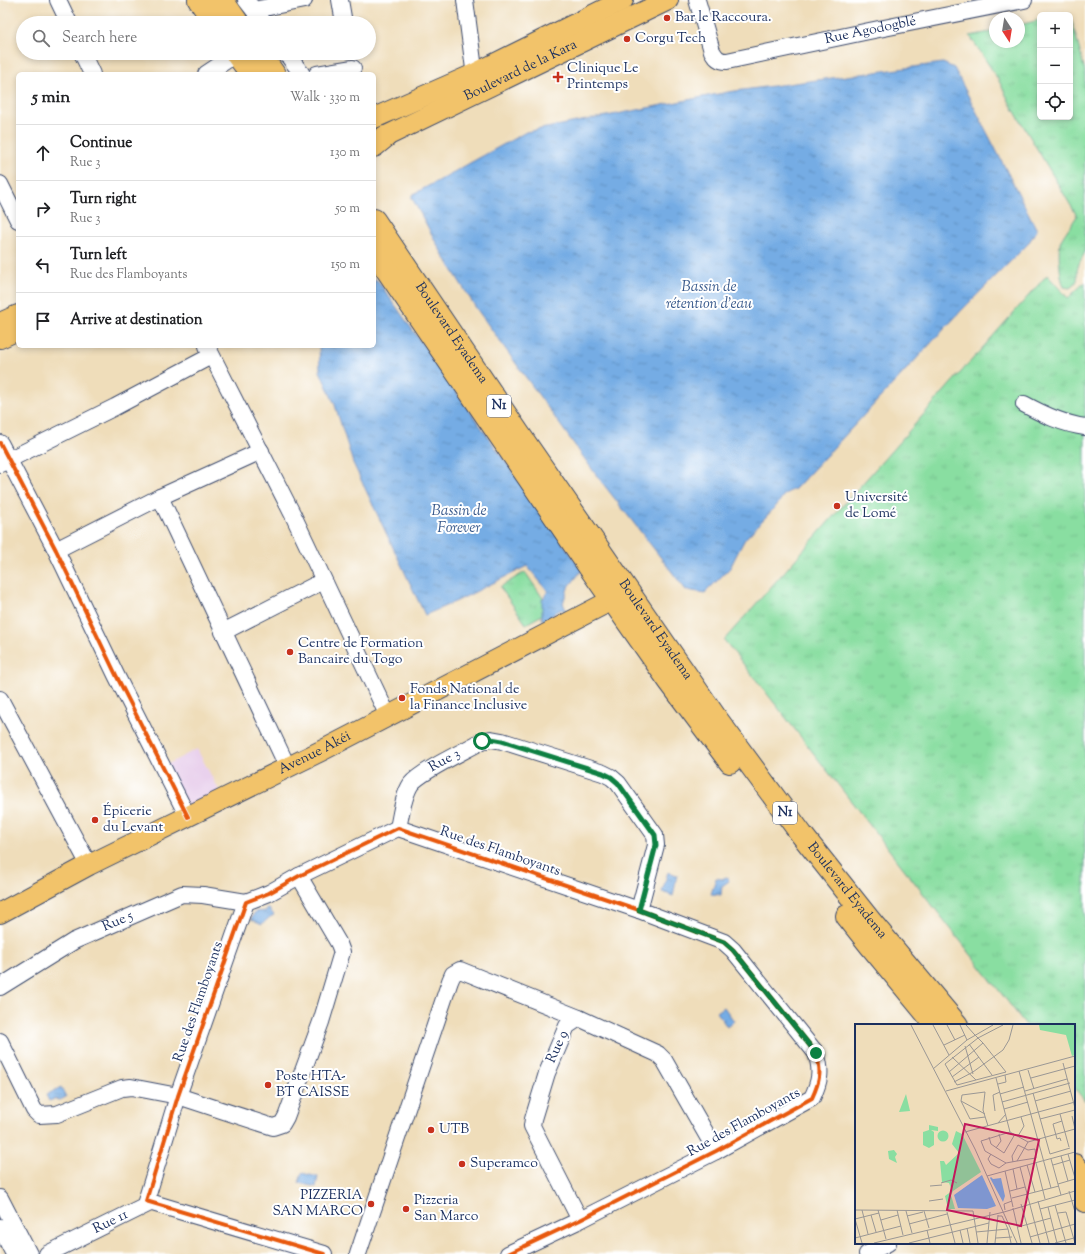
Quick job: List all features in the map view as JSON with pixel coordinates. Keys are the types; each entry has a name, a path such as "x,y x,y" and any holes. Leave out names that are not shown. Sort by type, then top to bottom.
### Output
{"highway":[{"path":"199,0 210,16"},
{"path":"222,0 251,14"},
{"path":"240,60 250,72"},
{"path":"264,60 273,72"},
{"name":"Boulevard Eyadema","path":"376,223 519,434 620,595 694,686 802,835 871,922 956,1024"},
{"name":"N1","path":"376,254 620,595 670,682 870,946 935,1024"},
{"path":"1075,1165 1085,1178"},
{"path":"1075,1189 1085,1201"}],"main road":[{"name":"Boulevard de la Kara","path":"476,84 623,0"},
{"name":"Boulevard de la Kara","path":"376,130 476,84 668,0"},
{"path":"0,323 16,316"},
{"path":"0,338 16,331"},
{"name":"Avenue Akéi","path":"0,913 89,865 288,768 620,595"}],"street":[{"path":"58,0 66,16"},
{"path":"251,14 304,0"},
{"path":"340,0 343,16"},
{"path":"464,0 476,84"},
{"name":"Rue Agodogblé","path":"697,0 712,51 715,56 722,61 1024,0"},
{"path":"85,60 91,72"},
{"path":"209,72 227,60"},
{"path":"291,60 300,72"},
{"path":"325,72 352,65"},
{"path":"0,184 16,216"},
{"path":"4,462 209,351 261,451 388,716"},
{"path":"1024,404 1044,415 1070,425 1085,427"},
{"path":"0,443 4,462 56,550 116,675 188,817"},
{"path":"56,550 160,497 261,451"},
{"path":"160,497 222,632 288,768"},
{"path":"222,632 323,581"},
{"path":"0,699 89,865"},
{"name":"Rue 3","path":"398,828 410,785 419,776 482,741 491,739 502,741 596,771 611,777 618,783 655,835 656,845 639,910"},
{"path":"246,902 269,893 299,876 398,828"},
{"name":"Rue des Flamboyants","path":"398,828 639,910 724,942 733,950 816,1053 820,1065 820,1076 812,1098 716,1152 508,1254"},
{"path":"0,1041 34,1110 39,1115 58,1114 122,1088 131,1087 178,1096 273,1127 282,1124 286,1117 321,1022 342,952 339,944 299,876"},
{"name":"Rue 5","path":"0,987 74,941 182,894 203,895 246,902"},
{"name":"Rue des Flamboyants","path":"152,1202 146,1201 178,1096 246,902"},
{"path":"358,1254 453,974 460,970 579,1018"},
{"name":"Rue 9","path":"580,1220 532,1126 547,1073 567,1026 579,1018 658,1054 664,1060 716,1152"},
{"path":"0,1198 29,1254"},
{"path":"152,1202 314,1252"},
{"name":"Rue 11","path":"47,1254 152,1202"},
{"path":"0,1227 14,1254"},
{"path":"867,1254 886,1244"}],"shaded area":[{"path":"197,749 220,792 189,808 166,765"}],"green space":[{"path":"1037,21 1037,120 1073,120 1073,25 1085,71 1085,252 1077,270 1077,280 1070,288 1064,287 1061,277 1059,250 1061,240 1077,216 1011,105 998,79 970,36 989,32 989,48 1025,48 1025,24"},
{"path":"1047,275 1068,298 1085,282 1085,1101 1075,1088 1075,1024 1025,1024 724,640"},
{"path":"525,572 551,610 526,624 500,587"}],"water":[{"name":"Bassin de rétention d'eau","path":"943,63 954,68 1037,230 1027,245 961,311 795,489 789,491 783,497 745,539 730,568 705,593 686,590 597,476 476,308 443,255 412,198 412,195 526,132 728,92"},
{"name":"Bassin de Forever","path":"376,280 378,281 582,570 568,588 563,603 566,612 562,609 546,621 542,619 542,600 548,591 527,566 457,601 425,615 353,463 335,405 320,371 319,348 376,348"},
{"path":"668,872 677,875 673,896 662,892"},
{"path":"726,877 729,881 722,886 721,895 711,894 716,878 722,879"},
{"path":"268,908 274,915 262,924 251,919 255,912 266,911"},
{"path":"724,1007 734,1021 727,1027 717,1012"},
{"path":"61,1087 66,1097 60,1100 55,1099 49,1101 46,1095"},
{"path":"302,1173 318,1177 316,1187 299,1183"}],"cycle path":[{"path":"0,443 56,550 116,675 188,817"},
{"path":"324,1254 146,1201 178,1096 246,902 269,893 299,876 398,828 639,910 724,942 733,950 816,1053 818,1059 819,1076 812,1098 716,1151 580,1220 508,1254"}],"place":[{"name":"Bar le Raccoura.","path":"667,18"},
{"name":"Corgu Tech","path":"627,39"},
{"name":"Clinique Le Printemps","path":"558,77"},
{"name":"Université de Lomé","path":"837,506"},
{"name":"Centre de Formation Bancaire du Togo","path":"290,652"},
{"name":"Fonds National de la Finance Inclusive","path":"402,698"},
{"name":"Épicerie du Levant","path":"95,820"},
{"name":"Poste HTA- BT CAISSE","path":"268,1085"},
{"name":"UTB","path":"431,1130"},
{"name":"Superamco","path":"462,1164"},
{"name":"PIZZERIA SAN MARCO","path":"371,1204"},
{"name":"Pizzeria San Marco","path":"406,1209"}],"route":[{"path":"482,741 491,739 502,741 554,757 603,773 618,783 655,835 656,845 639,910 724,942 733,950 816,1053"}]}
